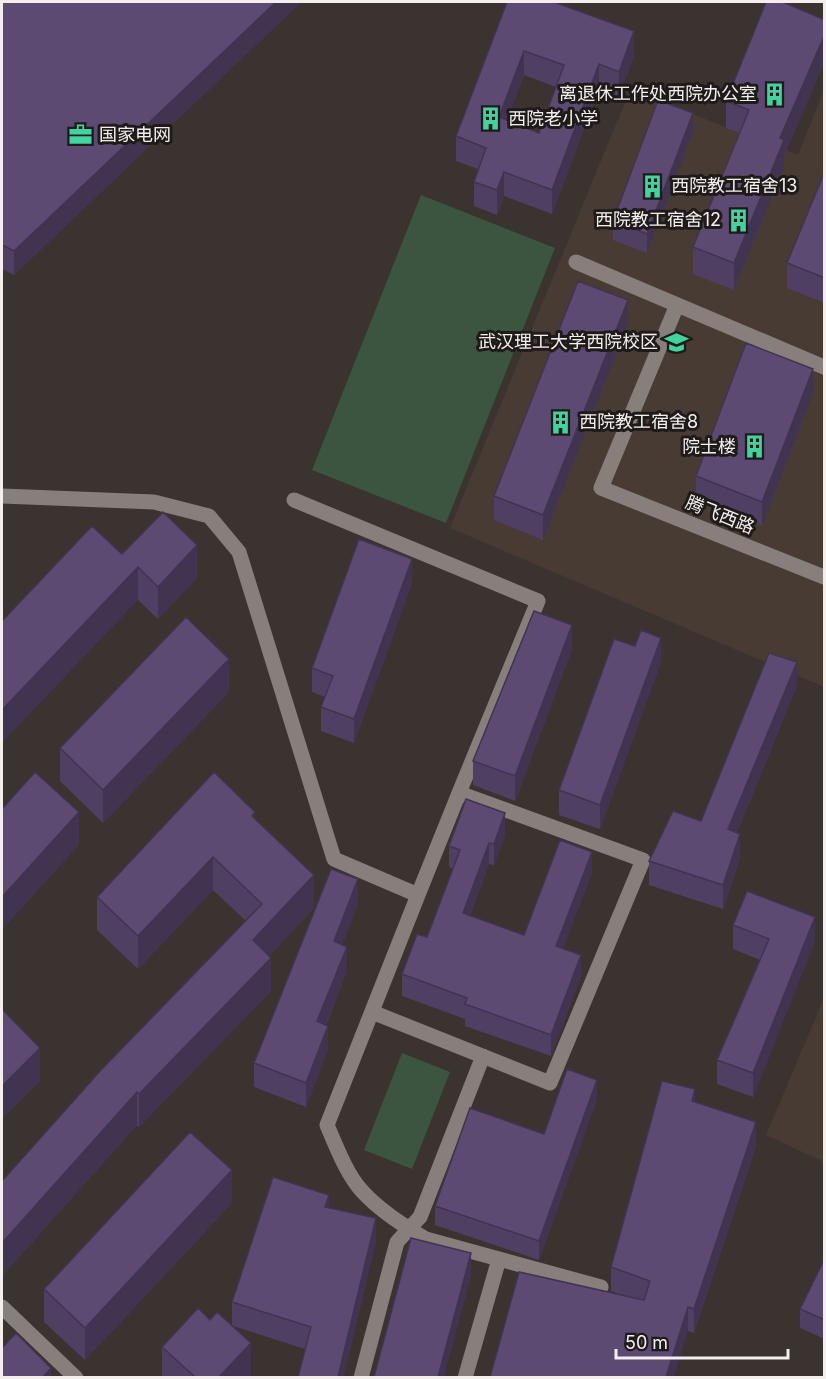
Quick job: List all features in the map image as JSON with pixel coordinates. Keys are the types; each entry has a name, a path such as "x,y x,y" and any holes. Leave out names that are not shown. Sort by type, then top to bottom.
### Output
{"street":[{"path":"576,262 825,367"},
{"name":"腾飞西路","path":"677,304 601,488 823,572"},
{"path":"2,496 154,502 209,516 239,552 334,859 418,895"},
{"path":"294,500 538,601 327,1125 341,1157 361,1191 409,1229 426,1239 601,1287"},
{"path":"372,1012 550,1083 643,860 459,793"},
{"path":"361,1377 397,1242 420,1217 483,1056"},
{"path":"465,1377 499,1259"},
{"path":"2,1306 76,1377"}],"shaded area":[{"name":"武汉理工大学西院校区","path":"630,90 798,155 824,90 824,687 450,528"},
{"path":"824,998 824,1162 766,1135"}],"green space":[{"path":"421,195 555,248 446,523 312,470"},
{"path":"402,1053 450,1072 412,1169 364,1150"}],"building":[{"name":"国家电网","path":"2,2 276,2 14,251 2,245"},
{"name":"西院老小学","path":"507,2 554,2 634,31 619,72 599,64 552,190 504,172 497,190 474,182 486,148 456,136","holes":["524,51 564,65 539,133 499,117"]},
{"path":"766,2 783,2 825,20 825,34 780,138 784,140 734,263 693,247 749,110 726,101"},
{"name":"西院教工宿舍13","path":"658,100 693,113 647,234 613,221"},
{"path":"825,171 825,278 787,263"},
{"name":"西院教工宿舍8","path":"578,281 628,300 543,515 494,496"},
{"name":"院士楼","path":"746,343 813,369 762,502 696,476"},
{"path":"163,512 197,545 158,587 138,567 2,710 2,621 92,526 122,554"},
{"path":"359,539 412,559 354,719 321,707 333,676 312,668"},
{"path":"534,611 572,625 515,776 473,761"},
{"path":"186,617 229,659 103,790 60,748"},
{"path":"641,630 661,638 600,805 559,790 614,639 635,646"},
{"path":"769,653 797,662 728,829 740,834 723,885 649,861 673,811 701,821"},
{"path":"35,772 79,812 2,897 2,809"},
{"path":"214,772 255,812 252,816 314,875 253,940 271,958 139,1094 137,1092 2,1243 2,1181 101,1070 262,904 213,857 138,936 97,897"},
{"path":"466,799 505,813 494,844 489,843 463,913 524,935 560,840 592,852 556,946 581,955 551,1035 465,1004 467,998 402,974 417,934 427,937 460,850 449,846"},
{"path":"331,869 358,879 334,941 347,947 317,1021 328,1026 306,1083 254,1063"},
{"path":"747,891 815,917 753,1073 717,1060 769,939 733,925"},
{"path":"2,1009 40,1048 2,1086"},
{"path":"567,1069 597,1080 539,1241 435,1206 470,1108 544,1134"},
{"path":"662,1081 695,1089 692,1101 756,1122 694,1309 688,1307 666,1377 490,1377 519,1272 644,1300 650,1281 611,1267"},
{"path":"190,1132 232,1170 85,1328 44,1289"},
{"path":"273,1177 329,1195 325,1207 376,1218 338,1377 298,1377 311,1327 232,1302"},
{"path":"411,1238 471,1253 438,1377 374,1377"},
{"path":"825,1258 825,1320 800,1309"},
{"path":"198,1308 210,1320 217,1312 251,1343 219,1377 195,1377 162,1347"},
{"path":"16,1333 51,1368 43,1377 2,1377 2,1348"}],"place":[{"name":"离退休工作处西院办公室","path":"775,94"},
{"name":"西院老小学","path":"490,119"},
{"name":"国家电网","path":"81,135"},
{"name":"西院教工宿舍13","path":"653,186"},
{"name":"西院教工宿舍12","path":"739,220"},
{"name":"武汉理工大学西院校区","path":"676,342"},
{"name":"西院教工宿舍8","path":"561,422"},
{"name":"院士楼","path":"754,447"}]}
